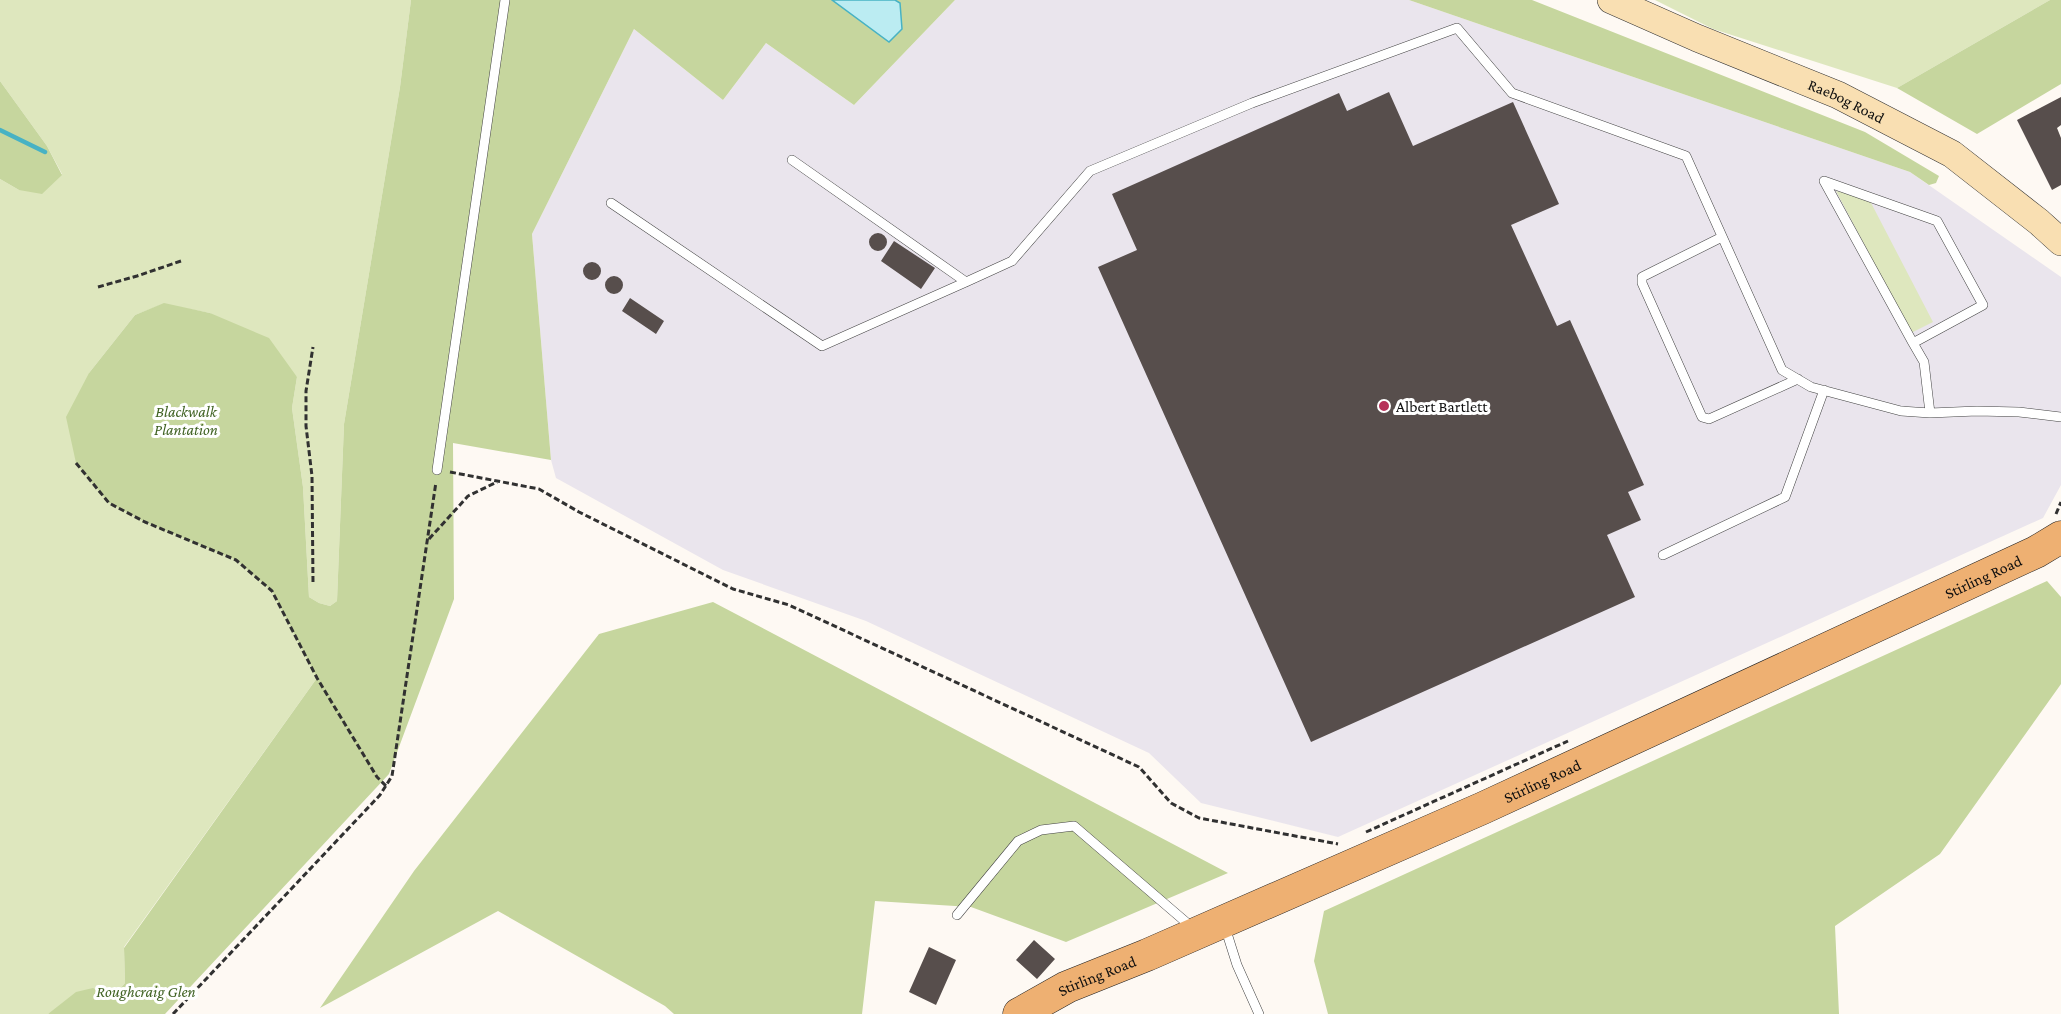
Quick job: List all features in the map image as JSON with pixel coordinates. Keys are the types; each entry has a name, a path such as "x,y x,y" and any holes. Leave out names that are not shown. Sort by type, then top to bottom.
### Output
{"main road":[{"name":"Raebog Road","path":"1611,0 1696,38 1838,96 1952,154 2061,242"},
{"name":"Stirling Road","path":"1019,1014 1067,987 1147,956 1483,808 2036,552 2057,527"}],"lane":[{"path":"437,470 505,0"},
{"path":"611,203 822,346 1012,261 1090,171 1252,103 1457,28 1512,93 1686,156 1782,370 1811,387 1901,411 2019,412 2061,417"},
{"path":"792,160 966,282"},
{"path":"1913,343 1983,305 1937,221 1824,181 1913,343 1924,362 1930,413"},
{"path":"1722,237 1641,277 1702,417 1709,419 1798,379"},
{"path":"1663,555 1785,498 1824,390"},
{"path":"957,915 1018,841 1041,830 1074,826 1210,927 1237,965 1259,1014"}],"path":[{"path":"98,287 181,261"},
{"path":"313,347 306,391 306,426 312,476 313,582"},
{"path":"76,463 109,503 145,522 236,560 272,591 317,678 377,777 386,786"},
{"path":"174,1013 380,795 392,776 437,470 539,489 579,512 734,589 789,605 1139,766 1171,803 1199,818 1337,844 1348,840"},
{"path":"428,540 468,496 500,480"},
{"path":"2057,527 2061,502"},
{"path":"1358,835 1571,739"}],"shaded area":[{"path":"955,0 1409,0 1910,172 2061,277 2061,485 2043,518 1338,837 1201,803 1149,753 866,621 723,570 556,478 551,460 532,234 634,29 723,100 766,43 854,105"}],"green space":[{"path":"0,0 411,0 400,87 344,424 337,601 330,606 309,597 303,487 292,408 297,377 210,313 163,304 135,315 89,373 109,503 145,522 236,560 272,591 317,678 124,947 125,983 119,990 101,992 48,1014 0,1014 0,179 19,190 62,174 47,146 0,81"},
{"name":"Blackwalk Plantation","path":"411,0 955,0 854,105 766,43 723,100 634,29 532,234 551,460 453,443 454,599 389,774 165,1014 48,1014 76,992 93,988 101,992 119,990 125,983 124,948 317,678 272,591 236,560 145,522 109,503 76,463 66,417 89,373 135,315 164,303 210,313 269,338 297,377 292,408 303,487 309,597 330,606 337,601 344,424 400,87"},
{"path":"1409,0 1532,0 1865,132 1939,176 1936,183 1929,185 1910,172"},
{"path":"1655,0 2050,0 1897,88 1713,29"},
{"path":"2050,0 2061,0 2061,84 1977,134 1897,88"},
{"path":"0,81 47,146 62,175 42,194 19,190 0,179"},
{"path":"1836,191 1869,199 1933,322 1911,333"},
{"path":"2047,581 2061,597 2061,684 1940,854 1835,926 1839,1014 1328,1014 1314,961 1324,911"},
{"path":"713,602 1228,873 1066,942 971,907 875,901 862,1014 674,1014 665,1006 498,911 320,1008 414,871 599,634"}],"water":[{"path":"832,0 895,0 900,3 902,29 889,42"}],"building":[{"name":"Albert Bartlett","path":"1389,92 1413,146 1513,102 1559,204 1511,225 1557,326 1570,320 1644,485 1628,492 1641,520 1607,535 1635,597 1311,742 1098,267 1137,250 1112,194 1339,93 1347,111"},
{"path":"2061,97 2061,125 2057,128 2061,138 2061,185 2052,190 2017,120"},
{"path":"874,233 882,233 887,238 885,249 874,251 869,246 869,238"},
{"path":"894,241 935,268 921,289 881,261"},
{"path":"588,262 596,262 601,267 599,278 588,280 583,275 583,267"},
{"path":"610,276 618,276 623,281 621,292 610,294 605,289 605,281"},
{"path":"630,298 664,321 656,334 622,311"},
{"path":"1034,940 1055,959 1037,979 1016,960"},
{"path":"929,947 956,960 936,1005 909,992"}],"waterway":[{"path":"0,130 45,152"}],"place":[{"name":"Albert Bartlett","path":"1384,406"}],"park label":[{"name":"Roughcraig Glen","path":"146,991"}]}
